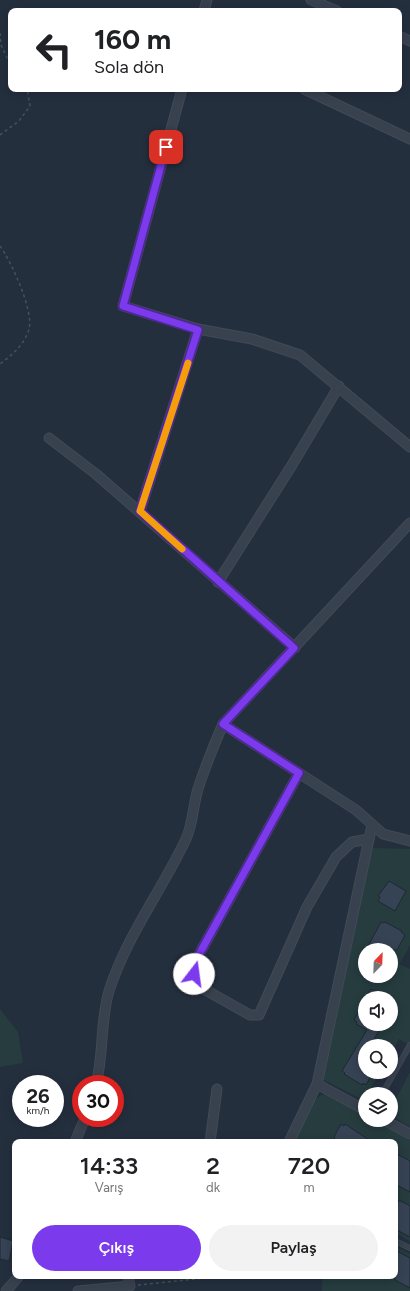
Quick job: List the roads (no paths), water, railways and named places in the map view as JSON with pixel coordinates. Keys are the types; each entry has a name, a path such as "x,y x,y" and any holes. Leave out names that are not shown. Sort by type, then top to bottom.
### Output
{"street":[{"path":"311,0 331,8"},
{"path":"181,92 123,306 198,330 252,339 300,355 339,386 410,447"},
{"path":"310,92 410,140"},
{"path":"140,511 198,330"},
{"path":"218,582 292,465 339,386"},
{"path":"49,438 96,474 140,511 218,582 294,648"},
{"path":"98,1075 102,1030 109,991 143,917 187,837 198,790 223,724 410,523"},
{"path":"223,724 356,810 383,834 410,840"},
{"path":"299,773 196,960 194,974 202,988 250,1015 259,1015 307,907 336,857 352,842 369,839"},
{"path":"290,1139 317,1084 372,825"},
{"path":"317,1084 358,1106"},
{"path":"210,1139 217,1089"},
{"path":"76,1139 81,1127"},
{"path":"397,1127 410,1134"},
{"path":"6,1291 16,1279"},
{"path":"78,1291 130,1286 129,1279"}],"lane":[{"path":"386,1087 410,1045"},
{"path":"398,1242 410,1248"}]}
